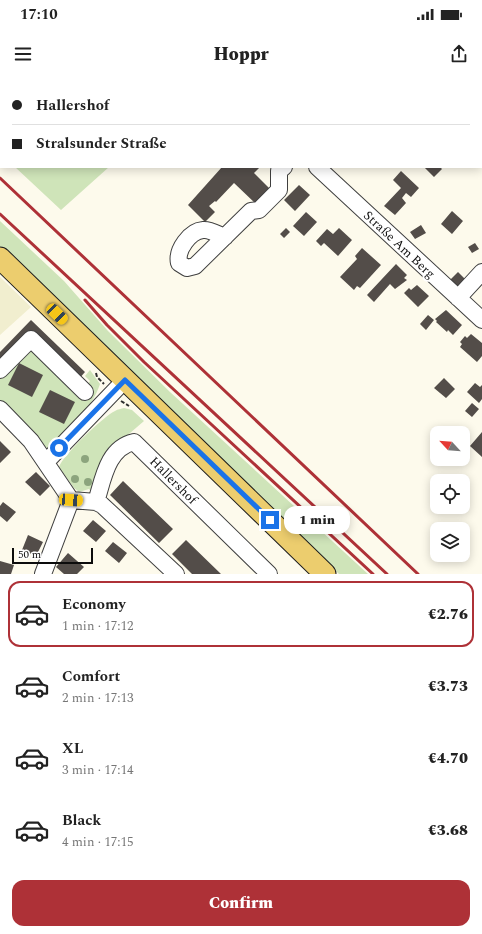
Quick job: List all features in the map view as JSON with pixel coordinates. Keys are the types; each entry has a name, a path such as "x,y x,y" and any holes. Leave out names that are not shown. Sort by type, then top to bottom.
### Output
{"main road":[{"path":"0,258 325,574"}],"street":[{"path":"225,237 251,211 259,210 279,190 279,171 283,168"},
{"name":"Straße Am Berg","path":"318,168 482,320"},
{"path":"458,298 482,272"},
{"path":"0,370 31,339 83,387"},
{"path":"46,462 125,380"},
{"path":"3,419 31,441 71,500"},
{"name":"Hallershof","path":"96,502 107,466 112,457 126,444 134,442 266,573"},
{"path":"71,500 96,502 110,510 176,574"},
{"path":"43,574 71,500"}],"shaded area":[{"path":"0,277 31,307 0,335"}],"green space":[{"path":"16,168 108,168 61,210"},
{"path":"0,221 64,281 108,331 170,392 368,574 339,574 0,248"},
{"path":"32,350 86,386 90,381 85,376 90,370 100,384 91,403 79,419 49,448 43,447 0,405 0,374"},
{"path":"124,408 132,410 144,421 115,446 92,493 89,489 79,492 74,488 59,467 62,461 76,445 110,414"}],"building":[{"path":"221,168 259,168 254,173 272,191 257,205 234,183 216,202 215,201 209,206 215,212 205,222 188,205"},
{"path":"425,168 442,169 434,177"},
{"path":"401,171 419,188 411,197 406,193 402,198 406,203 395,215 384,206 401,188 393,180"},
{"path":"299,185 310,195 295,211 284,200"},
{"path":"452,211 463,221 452,234 441,224"},
{"path":"306,212 317,222 304,236 293,226"},
{"path":"421,225 426,233 415,239 410,232"},
{"path":"286,228 290,232 284,238 280,234"},
{"path":"339,228 352,240 338,256 324,243 321,246 316,241 327,229 333,234"},
{"path":"475,243 479,249 472,253 468,247"},
{"path":"362,248 381,265 360,288 357,286 354,290 340,277 357,259 355,256"},
{"path":"396,264 407,275 404,278 407,280 395,289 390,284 374,302 367,295"},
{"path":"458,272 466,280 459,288 450,280"},
{"path":"417,285 429,296 418,307 404,293 409,288 411,290"},
{"path":"446,310 462,325 453,335 448,330 447,332 436,322 437,321 435,319"},
{"path":"428,315 434,320 426,330 420,324"},
{"path":"31,320 85,372 78,380 31,335 0,367 0,352"},
{"path":"471,334 482,343 482,356 477,362 460,347 462,344 460,342 465,336 467,338"},
{"path":"19,363 43,375 32,397 8,385"},
{"path":"444,378 455,389 446,398 434,388"},
{"path":"475,383 480,387 482,385 482,399 479,403 467,392"},
{"path":"50,390 75,402 64,424 39,412"},
{"path":"472,403 479,409 472,417 465,411"},
{"path":"482,432 482,457 470,446"},
{"path":"0,441 11,452 0,463"},
{"path":"36,472 50,486 40,496 25,482"},
{"path":"123,481 173,529 159,543 110,495"},
{"path":"3,502 16,512 7,522 0,516 0,506"},
{"path":"93,520 106,531 96,542 83,531"},
{"path":"28,535 43,542 36,556 22,550"},
{"path":"186,540 221,574 192,574 172,554"},
{"path":"113,542 127,553 119,563 105,551"},
{"path":"68,553 84,567 77,574 64,574 56,567"},
{"path":"0,561 14,565 11,574 0,574"}],"railway":[{"path":"0,178 418,574"},
{"path":"0,214 387,574"},
{"path":"85,300 107,325 144,362 373,574"}],"route":[{"path":"59,448 125,380 270,520"}]}
